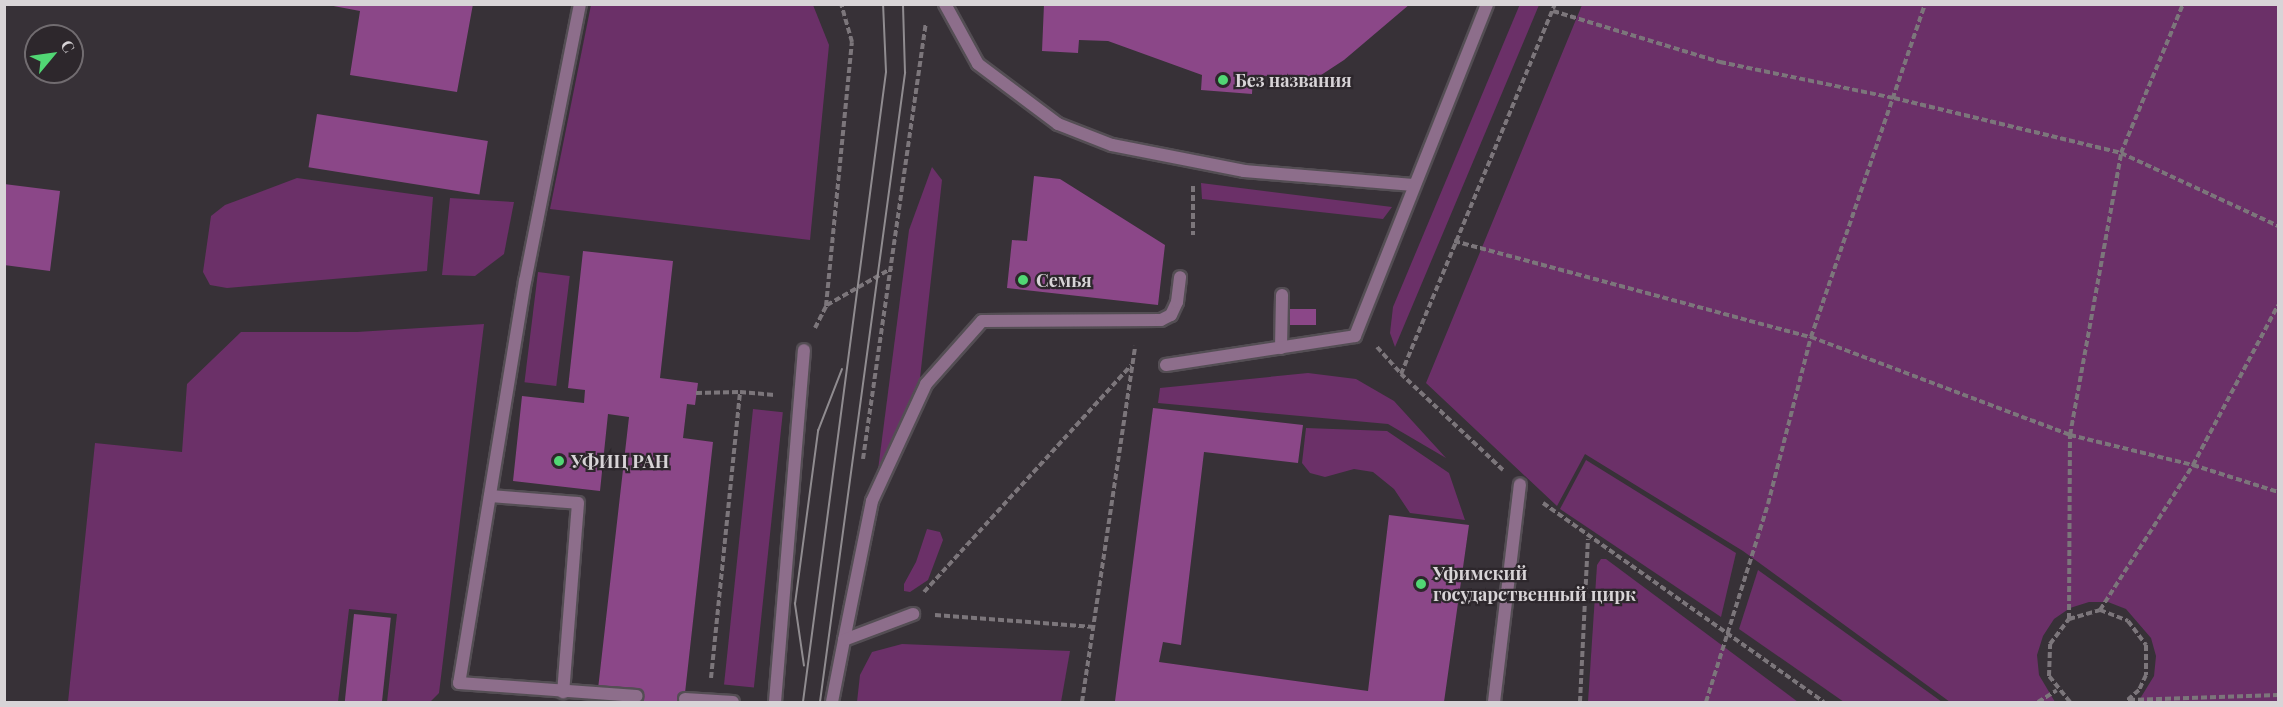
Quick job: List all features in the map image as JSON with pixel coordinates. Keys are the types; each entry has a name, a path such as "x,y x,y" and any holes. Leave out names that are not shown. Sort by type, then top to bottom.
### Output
{"lane":[{"path":"580,4 525,281 459,683 637,696"},
{"path":"945,4 978,64 1058,124 1112,145 1244,171 1413,185"},
{"path":"1166,365 1355,336 1413,185 1487,4"},
{"path":"832,702 872,501 926,384 982,321 1161,320 1171,315 1177,302 1180,277"},
{"path":"1281,348 1282,295"},
{"path":"775,702 804,350"},
{"path":"1494,702 1520,485"},
{"path":"490,496 578,503 563,692"},
{"path":"844,640 914,614"},
{"path":"685,699 734,702"}],"path":[{"path":"804,350 826,306 852,42 841,4"},
{"path":"1401,374 1555,4"},
{"path":"1706,702 1768,504 1811,337 1925,4"},
{"path":"2069,619 2070,435 2121,153 2183,4"},
{"path":"1553,11 1720,62 1894,98 2121,153 2278,226"},
{"path":"861,468 927,16"},
{"path":"1193,199 1193,235"},
{"path":"1455,241 1811,337 2070,435 2193,465 2278,492"},
{"path":"826,306 892,268"},
{"path":"2100,610 2193,465 2278,305"},
{"path":"1358,325 1401,374 1520,485 1588,538 1824,702"},
{"path":"918,599 1131,364 1082,702"},
{"path":"709,700 740,392"},
{"path":"696,393 740,392 801,397"},
{"path":"1580,702 1588,538"},
{"path":"2070,702 2057,690 2049,676 2049,652 2058,630 2069,619 2100,610 2128,621 2146,645 2146,675 2127,701"},
{"path":"914,614 1094,627"},
{"path":"2038,702 2057,690"},
{"path":"2127,701 2179,702 2278,695"}],"shaded area":[{"path":"1520,4 1539,5 1395,347 1390,333 1393,307"},
{"path":"591,5 813,5 829,45 810,240 550,209"},
{"path":"1582,5 2278,5 2278,702 2138,702 2154,676 2156,656 2151,638 2126,609 2108,602 2089,602 2070,608 2054,619 2043,636 2037,655 2039,675 2055,702 1950,702 1743,551 1585,454 1557,506 1426,383"},
{"path":"932,167 942,180 920,378 878,470 909,230"},
{"path":"297,178 433,197 427,271 227,288 210,285 203,272 211,216 225,205"},
{"path":"1201,183 1392,207 1383,219 1202,199"},
{"path":"450,198 514,202 504,254 475,276 442,275"},
{"path":"538,272 570,276 556,386 524,382"},
{"path":"484,324 439,693 430,702 387,702 397,614 349,609 338,702 68,702 95,443 182,452 187,384 241,332 357,332"},
{"path":"1308,373 1356,379 1394,401 1446,458 1388,424 1158,403 1160,388"},
{"path":"753,409 783,412 754,688 724,684"},
{"path":"1306,428 1387,431 1449,473 1465,520 1410,513 1394,489 1373,472 1354,469 1325,477 1310,473 1302,463"},
{"path":"1586,460 1736,553 1721,617 1560,509"},
{"path":"927,529 940,532 943,540 928,580 910,592 904,591 904,584 916,562"},
{"path":"1601,559 1606,559 1798,702 1588,702 1597,565"},
{"path":"1758,570 1942,702 1844,702 1739,629"},
{"path":"902,644 1070,651 1061,702 857,702 860,675 872,652"}],"building":[{"path":"323,4 473,4 457,92 350,75 360,11"},
{"path":"1044,4 1410,4 1344,60 1315,79 1253,75 1252,94 1201,90 1202,75 1108,41 1079,40 1078,53 1042,51"},
{"path":"317,114 488,141 479,194 309,167"},
{"path":"1034,176 1060,179 1165,245 1158,305 1007,288 1012,240 1027,241"},
{"path":"4,184 60,191 50,271 4,265"},
{"name":"УФИЦ РАН","path":"583,251 673,261 660,378 698,383 695,405 687,404 683,438 713,442 684,702 636,702 637,693 598,689 629,417 608,414 600,491 513,481 522,396 584,403 585,390 568,388"},
{"path":"1290,309 1316,309 1316,325 1290,325"},
{"name":"Уфимский государственный цирк","path":"1153,408 1303,425 1298,463 1204,452 1181,645 1163,642 1159,662 1368,691 1389,515 1469,525 1444,702 1115,701"},
{"path":"354,614 391,618 382,702 345,702"}],"tram line":[{"path":"803,702 886,72 883,4"},
{"path":"820,702 905,73 903,4"},
{"path":"804,666 795,604 818,431 842,369"}],"place":[{"name":"Без названия","path":"1223,80"},
{"name":"Семья","path":"1023,280"},
{"name":"УФИЦ РАН","path":"559,461"},
{"name":"Уфимский государственный цирк","path":"1421,584"}]}
